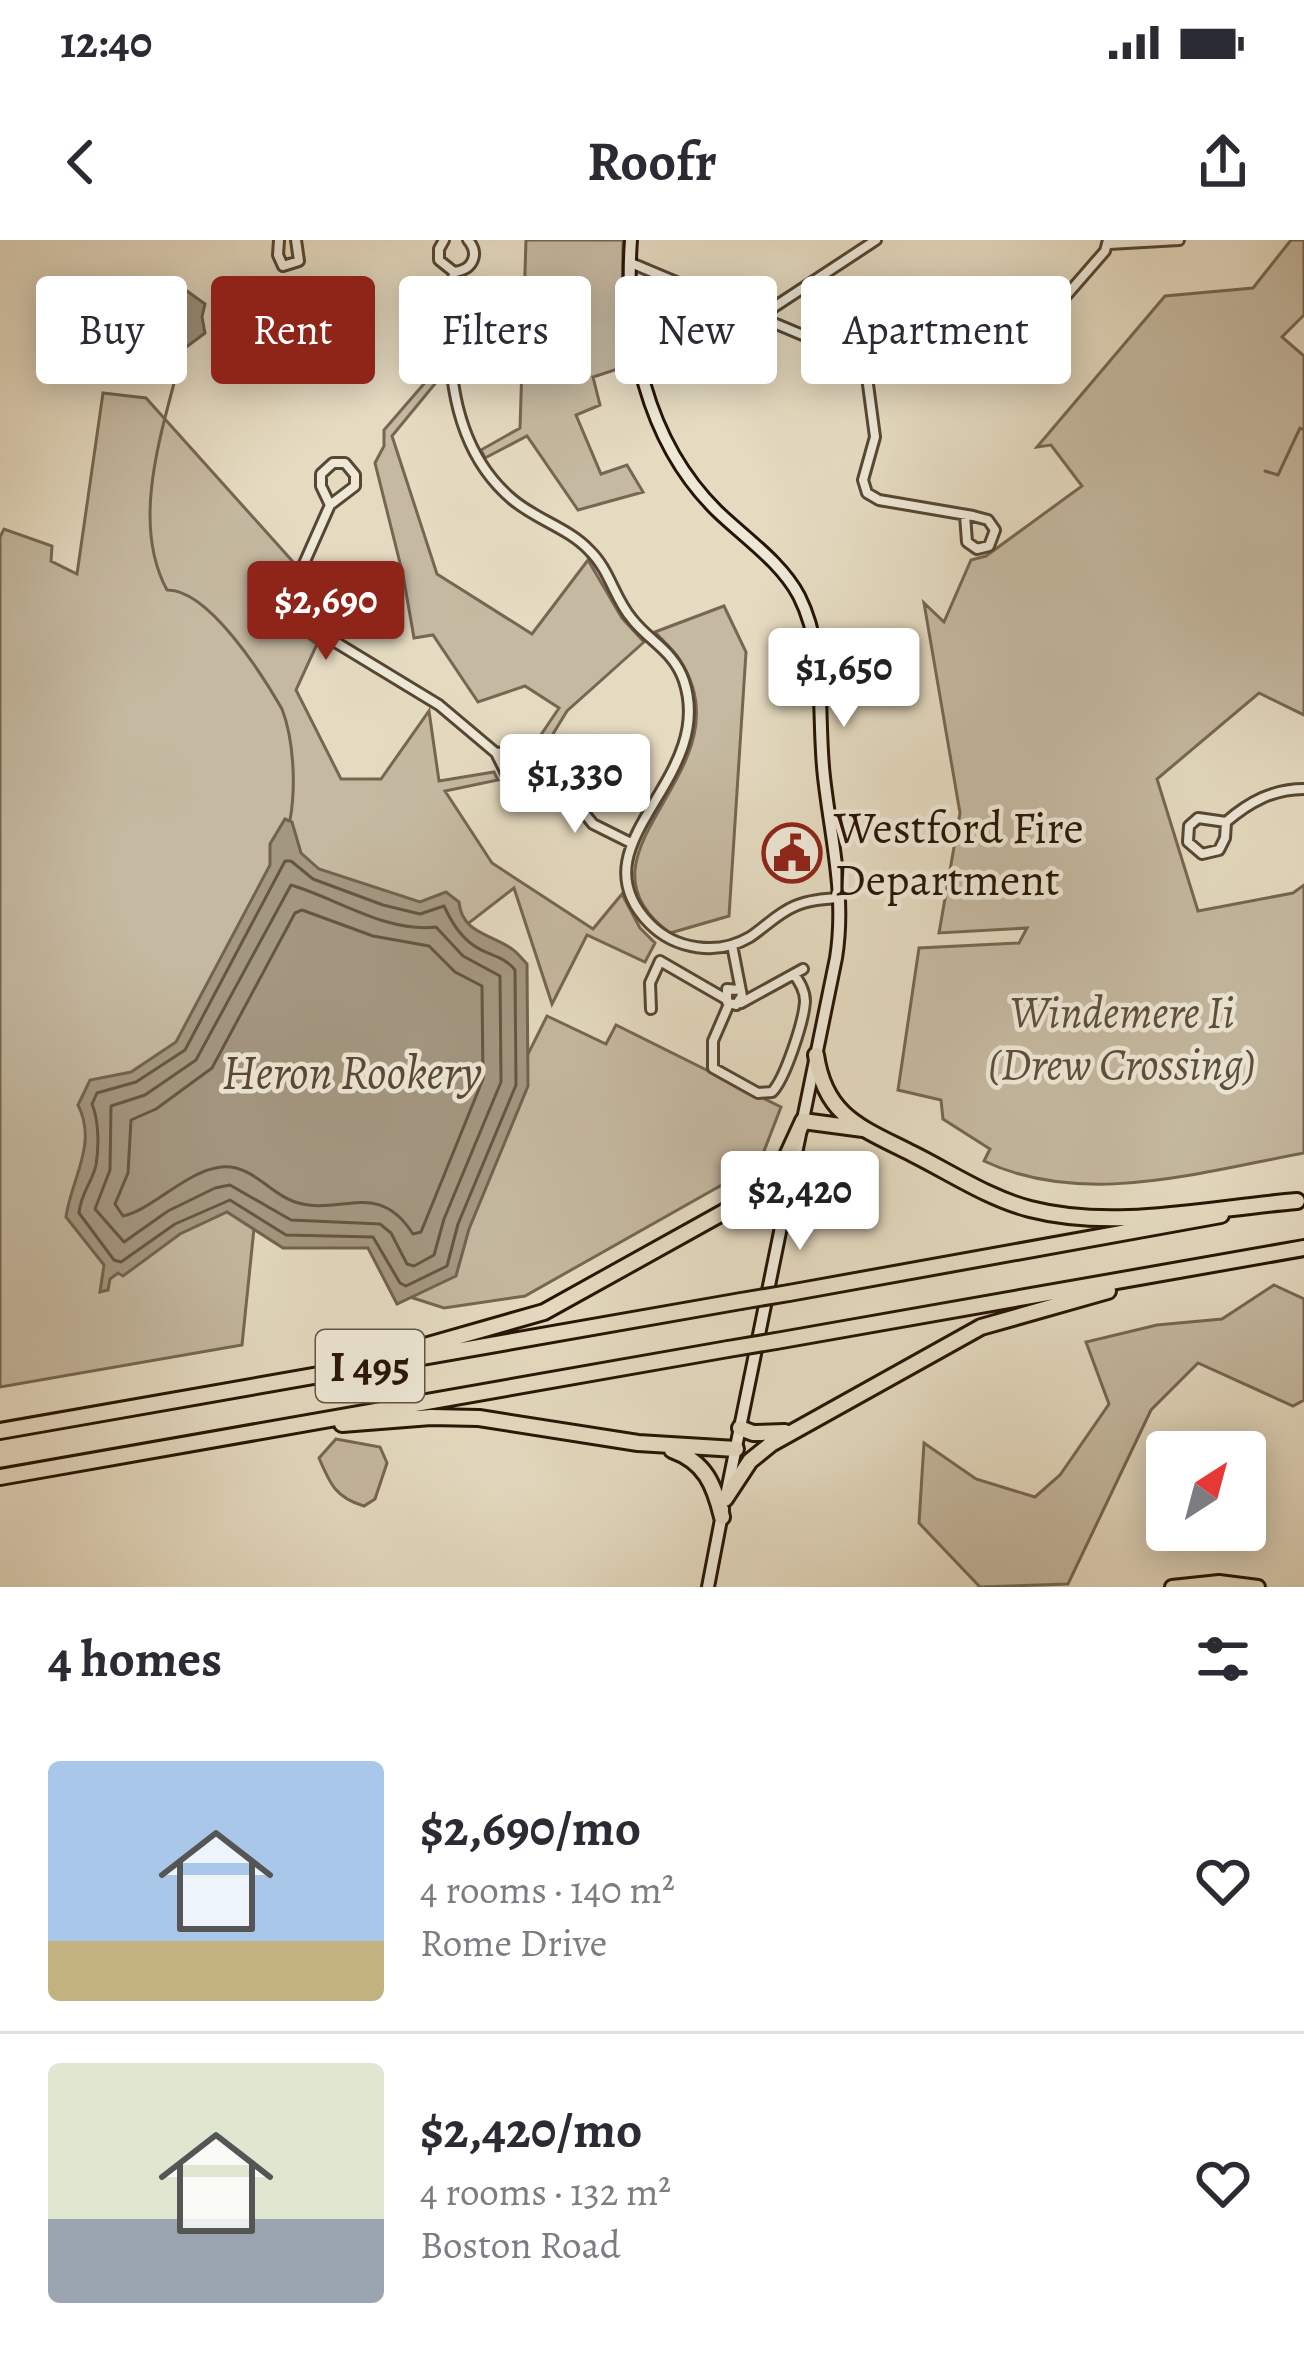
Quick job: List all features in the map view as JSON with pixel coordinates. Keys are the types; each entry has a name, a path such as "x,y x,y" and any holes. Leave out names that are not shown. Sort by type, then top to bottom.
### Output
{"highway":[{"path":"816,1054 832,1102 863,1130 985,1192 1043,1212 1125,1217 1301,1201"},
{"path":"335,1372 544,1312 724,1212 780,1171 803,1120 863,1130"},
{"name":"I 495","path":"0,1431 1301,1201"},
{"path":"724,1212 752,1205 785,1208"},
{"name":"I 495","path":"0,1477 1304,1248"},
{"path":"725,1499 750,1461 796,1430 981,1327 1159,1274"},
{"path":"289,1426 479,1418 650,1444 736,1449"},
{"path":"740,1428 765,1434 796,1430"},
{"path":"650,1444 676,1451 699,1465 712,1484 722,1516"}],"main road":[{"path":"632,240 635,354 647,396 699,491 784,574 807,616 817,662 824,774 841,897 839,940 708,1587"},
{"path":"1172,1587 1219,1582 1258,1587"}],"street":[{"path":"280,240 278,255 283,266 298,261 296,240"},
{"path":"444,240 439,260 454,272"},
{"path":"454,272 466,269 474,259 468,240"},
{"path":"777,307 876,240"},
{"path":"1071,289 1108,242 1179,240"},
{"path":"630,262 664,276"},
{"path":"454,272 449,356 458,409 477,457 517,504 589,549 625,610 670,655 683,679 690,723 683,754 630,842 628,882 634,902 648,922 683,944 702,948 732,944 791,908 841,897"},
{"path":"868,384 875,437 863,480 867,493 879,500 965,514 992,524 995,535 989,546 980,549 969,544 965,514"},
{"path":"330,505 321,474 328,465 345,464 353,470 355,486 330,505 294,586 298,616 316,633 424,694 496,753 511,783 560,780"},
{"path":"496,753 530,751 560,780 593,824 630,842"},
{"path":"1226,821 1226,838 1219,850 1202,854 1188,842 1189,826 1198,818 1226,821 1274,792 1304,788"},
{"path":"650,1009 651,979 660,961 733,995 761,993 799,972 805,1004 782,1081 772,1092 758,1094 713,1068 713,1041 733,995 732,944"}],"green space":[{"path":"526,240 623,240 623,276 615,276 615,370 593,377 600,405 576,415 601,474 627,465 643,492 578,510 527,436 485,458 481,450 520,428 521,384 591,384 591,276 525,276"},
{"name":"Windemere Ii (Drew Crossing)","path":"1291,240 1304,240 1304,315 1282,337 1304,356 1304,715 1259,693 1157,779 1198,911 1293,893 1304,885 1304,1153 1142,1182 1061,1182 1022,1175 984,1161 990,1149 943,1119 941,1100 898,1090 919,948 1019,943 1027,928 939,933 960,813 924,603 944,622 971,560 986,556 1082,486 1051,445 1037,447 1165,296 1253,288"},
{"path":"424,384 435,384 392,436 437,574 532,634 588,560 622,618 644,642 567,711 542,752 532,748 559,708 525,686 478,702 433,635 414,638 375,463 384,446 384,430"},
{"path":"103,393 146,398 295,564 287,588 288,609 297,628 317,644 296,690 341,779 381,779 429,711 439,781 494,772 498,780 445,791 492,863 593,929 622,894 640,928 655,943 645,962 587,935 552,1004 514,888 351,1014 281,966 242,1345 0,1387 0,537 4,529 52,546 51,561 77,574"},
{"path":"724,606 746,652 729,916 670,933 642,902 635,872 643,840 693,738 696,701 680,660 655,632"},
{"path":"547,1016 606,1044 616,1025 781,1107 759,1164 525,1296 444,1308 407,1296"},
{"path":"1274,1285 1304,1299 1304,1400 1293,1406 1198,1363 1151,1410 1068,1584 980,1587 919,1523 924,1443 976,1479 1035,1497 1060,1475 1109,1404 1086,1342 1157,1325 1222,1319"},
{"path":"336,1439 380,1447 387,1463 375,1499 364,1506 335,1489 319,1458"}],"water":[{"path":"187,291 205,304 205,333 187,346"},
{"name":"Heron Rookery","path":"285,819 292,822 301,853 319,869 420,902 446,892 459,902 472,927 512,949 527,964 528,1086 469,1229 456,1276 397,1304 368,1248 283,1248 227,1212 180,1234 123,1276 118,1273 110,1279 108,1290 100,1292 104,1265 66,1217 84,1148 78,1105 90,1080 131,1072 176,1042 270,865 270,844"}],"waterway":[{"path":"174,384 150,501 156,562 167,590 183,593 216,618 282,709 293,764 290,820"},
{"path":"1265,471 1278,475 1300,428 1304,430"}],"place":[{"name":"Westford Fire Department","path":"792,853"}]}
